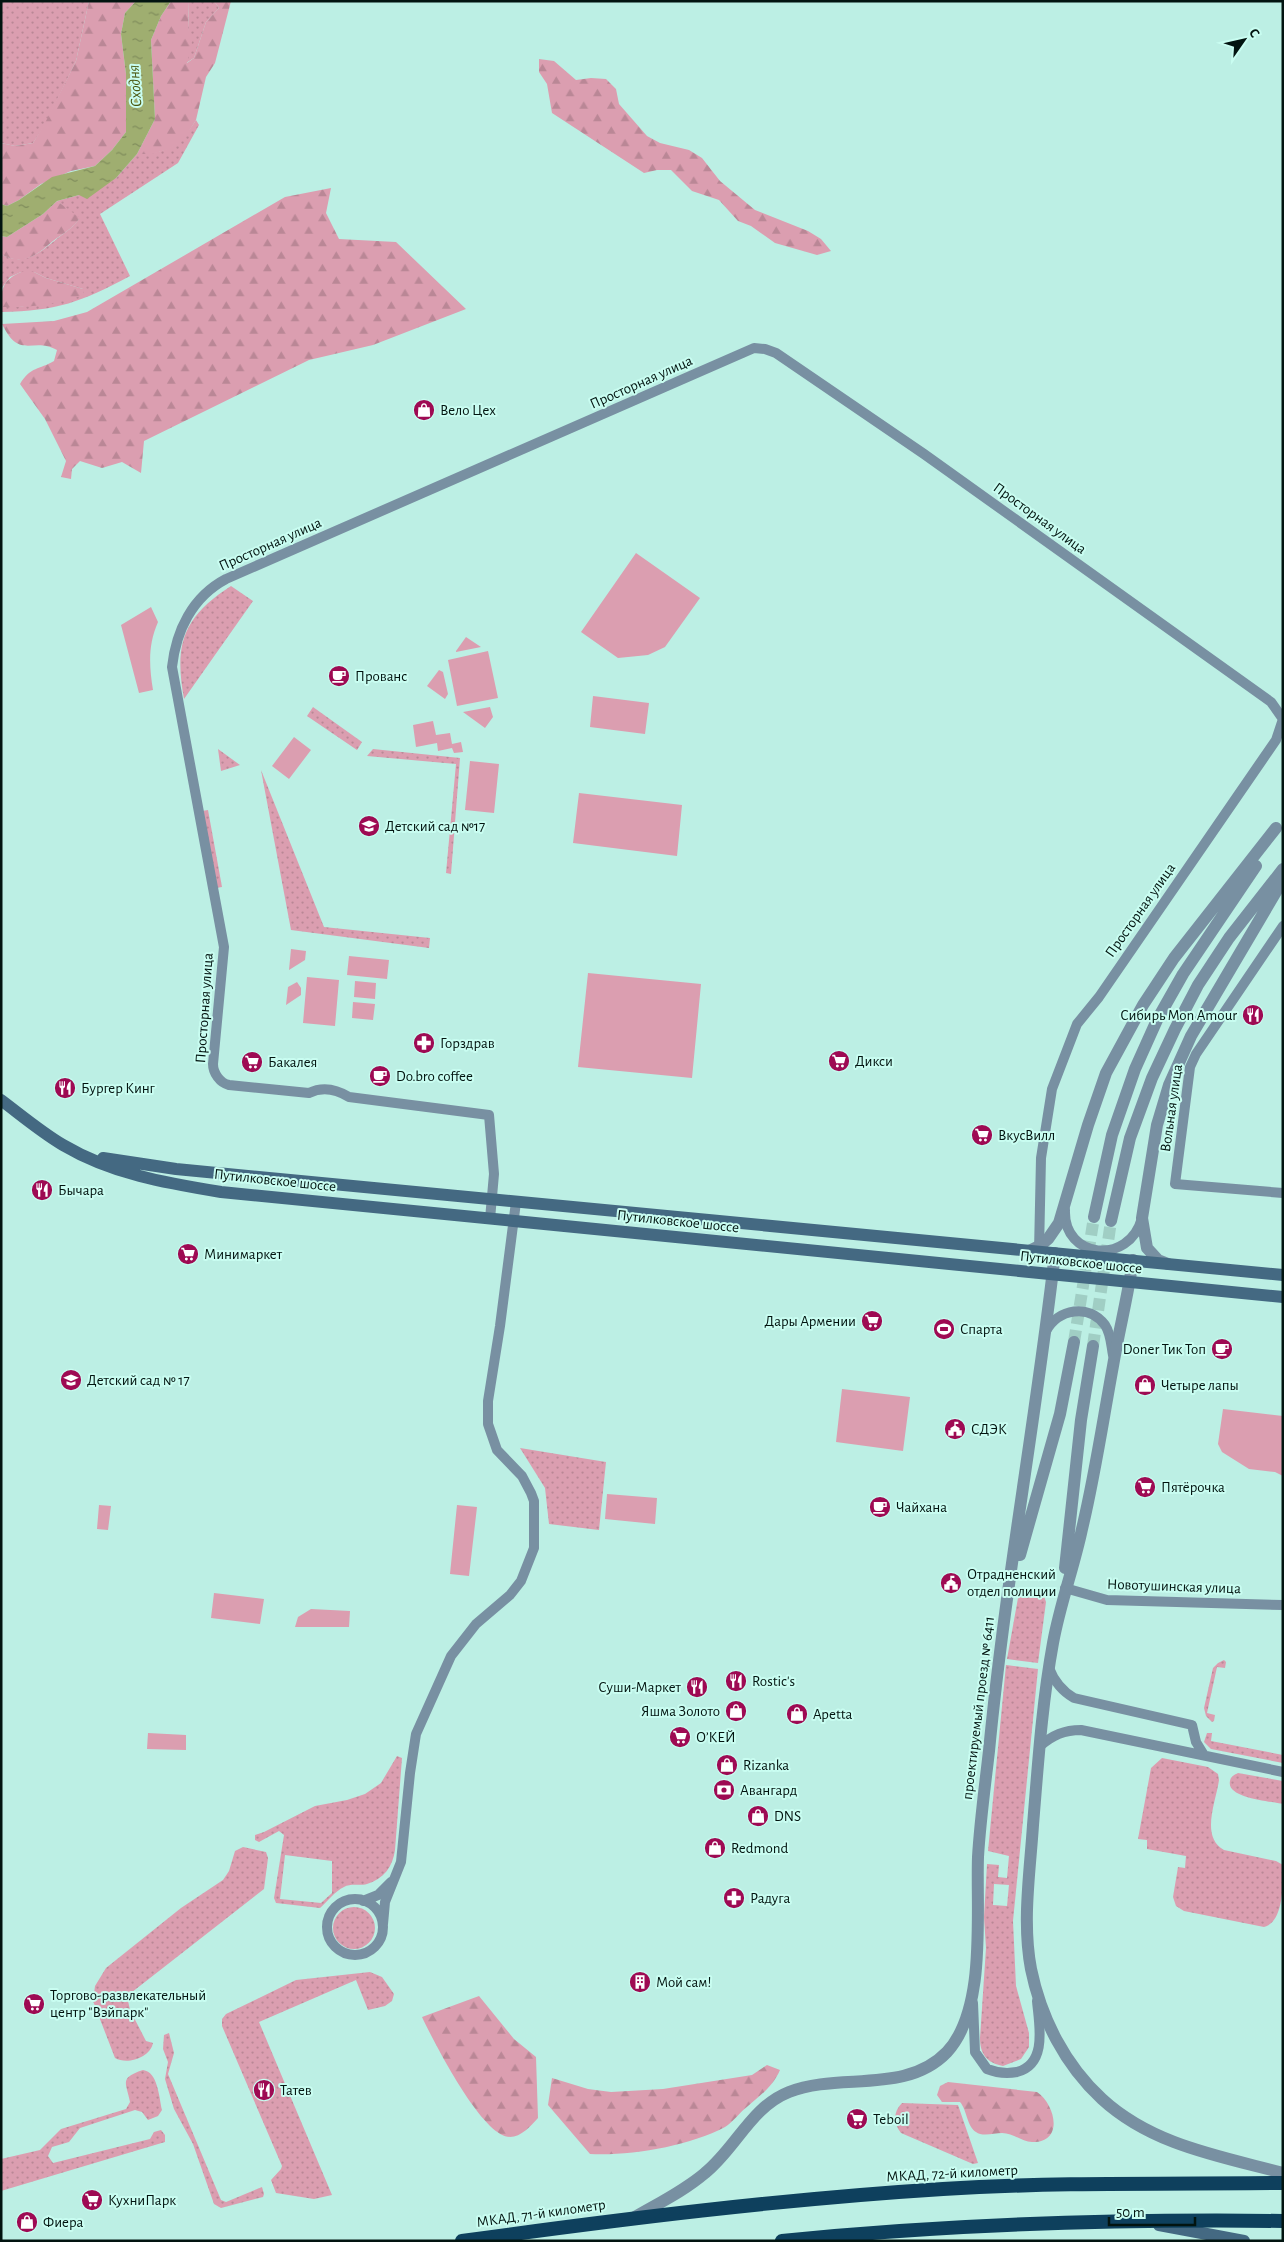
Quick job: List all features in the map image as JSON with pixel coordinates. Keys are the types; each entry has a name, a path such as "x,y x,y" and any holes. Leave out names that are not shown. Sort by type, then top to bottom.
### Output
{"highway":[{"name":"МКАД, 72-й километр","path":"630,2218 846,2196 954,2188 1050,2184 1283,2183"},
{"name":"МКАД, 71-й километр","path":"462,2241 630,2218"},
{"path":"782,2241 960,2227 1137,2221 1283,2221"}],"main road":[{"name":"Путилковское шоссе","path":"1,1100 34,1125 76,1152 119,1171 174,1185 221,1192 513,1222 1283,1298"},
{"name":"Путилковское шоссе","path":"76,1152 123,1162 176,1169 491,1200 1035,1249 1055,1253 1283,1275"},
{"path":"1137,2221 1244,2241"}],"street":[{"name":"Просторная улица","path":"490,1219 494,1174 489,1115 348,1097 338,1090 317,1089 309,1093 229,1085 220,1080 215,1073 213,1064 224,947 172,667 179,632 196,604 208,591 226,579 754,348 765,349 776,354 924,454 1271,702 1283,719 1276,740 1098,997 1077,1024 1052,1089 1041,1158 1035,1249"},
{"path":"1035,1249 1055,1231 1066,1204 1088,1125 1106,1073 1143,1005 1180,951 1279,823"},
{"path":"1094,1217 1112,1135 1135,1069 1157,1020 1183,974 1256,865 1279,823"},
{"path":"1111,1221 1130,1138 1152,1078 1175,1029 1198,985 1229,938 1283,869"},
{"path":"1066,1204 1066,1221 1069,1229 1078,1242 1093,1250 1109,1251 1124,1245 1136,1234 1142,1218 1157,1125 1169,1085 1191,1036 1283,880"},
{"name":"Вольная улица","path":"1283,926 1196,1054 1190,1067 1175,1184 1283,1193"},
{"path":"383,1924 379,1913 372,1905 364,1901 351,1899 340,1903 329,1916 327,1932 336,1948 347,1954 358,1955 368,1952 377,1944 382,1935 383,1924 385,1902 401,1862 416,1734 451,1656 462,1639 476,1624 510,1595 521,1582 534,1548 534,1500 522,1476 497,1450 488,1424 488,1401 516,1202"},
{"path":"1142,1218 1147,1248 1158,1260 1168,1264"},
{"name":"проектируемый проезд № 6411","path":"1055,1253 996,1676 979,1848 973,1997 975,2052 987,2069 1006,2074 1028,2067 1038,2051 1040,2038 1036,1989 1028,1945 1028,1901 1040,1746 1049,1668 1063,1594 1082,1530 1133,1260"},
{"name":"проектируемый проезд № 6411","path":"1044,1334 1050,1324 1062,1314 1078,1311 1088,1313 1105,1326 1110,1336 1114,1359"},
{"path":"1007,1599 1060,1414 1074,1342"},
{"path":"1063,1594 1081,1420 1093,1346"},
{"name":"Новотушинская улица","path":"1063,1594 1107,1600 1283,1605"},
{"path":"1049,1668 1064,1692 1074,1698 1192,1725 1196,1742 1204,1755"},
{"path":"1040,1746 1051,1736 1062,1731 1081,1730 1283,1772"},
{"path":"364,1901 378,1895 395,1879"},
{"name":"проектируемый проезд № 6411","path":"1036,1989 1048,2024 1070,2062 1086,2082 1118,2113 1136,2126 1166,2140 1283,2174"},
{"name":"проектируемый проезд № 6411","path":"630,2218 686,2188 707,2172 729,2149 753,2117 774,2099 792,2090 828,2084 870,2081 922,2069 949,2049 968,2014 973,1997"}],"green space":[{"path":"1,1 89,1 76,61 45,125 33,143 15,146 1,143"},
{"path":"89,1 136,1 125,13 121,34 126,74 126,132 112,150 95,166 71,171 41,184 7,206 1,204 1,143 15,146 33,143 76,61"},
{"path":"171,1 189,1 188,29 193,37 187,63 194,58 206,22 219,8 214,1 231,1 215,63 206,77 196,120 184,139 169,149 152,154 137,154 155,119 151,40 161,16"},
{"path":"189,1 214,1 219,8 206,22 194,58 186,63 190,46 188,29"},
{"path":"539,59 554,61 576,80 606,79 616,89 619,104 647,136 660,143 689,150 702,158 720,181 755,210 808,231 821,239 831,251 817,255 775,243 751,226 738,221 719,200 692,191 671,170 657,170 644,173 552,113 547,84 539,72"},
{"path":"196,120 199,125 178,163 100,214 130,276 83,299 38,310 1,312 1,307 21,307 83,289 46,278 34,272 21,272 10,277 1,289 1,254 22,259 41,251 70,229 79,219 57,201 79,195 116,178 137,154 157,152 172,146 184,136"},
{"path":"331,188 326,213 339,239 396,242 466,309 373,345 309,360 144,441 141,473 122,462 102,468 80,461 72,469 71,479 61,477 66,461 45,419 20,384 32,371 54,361 57,350 41,345 21,345 15,342 2,324 54,321 87,312 285,197"},
{"path":"57,201 80,218 73,226 29,258 9,258 1,254 1,236 7,237 43,214"},
{"path":"21,272 34,272 46,278 83,289 84,295 43,305 1,307 4,285 10,278"},
{"path":"636,553 700,598 665,647 648,655 618,658 581,632"},
{"path":"231,586 253,601 184,699 180,663 186,634 192,621 202,609"},
{"path":"151,607 158,622 152,639 150,655 153,690 139,693 121,625"},
{"path":"466,637 481,647 456,652 456,651"},
{"path":"488,651 498,698 457,706 448,660"},
{"path":"439,670 443,672 448,694 445,699 427,686"},
{"path":"593,696 649,703 645,734 590,727"},
{"path":"313,707 362,742 357,750 307,716"},
{"path":"490,707 493,717 485,728 463,712"},
{"path":"433,721 436,735 450,733 452,744 461,742 463,752 454,753 452,748 438,751 437,743 416,747 413,725"},
{"path":"294,737 311,750 289,779 272,766"},
{"path":"218,749 240,765 221,771"},
{"path":"373,749 460,758 451,874 446,873 456,764 367,756"},
{"path":"470,761 499,764 494,813 465,810"},
{"path":"261,770 324,927 430,938 429,948 291,930"},
{"path":"579,793 682,805 677,856 573,843"},
{"path":"208,810 222,887 216,888 202,811"},
{"path":"291,949 306,951 305,960 289,970"},
{"path":"349,956 389,960 387,979 347,975"},
{"path":"588,973 701,984 692,1078 578,1067"},
{"path":"307,977 339,980 335,1026 303,1023"},
{"path":"355,981 376,983 375,999 354,997"},
{"path":"297,982 301,988 301,995 286,1005 288,987"},
{"path":"353,1002 375,1004 373,1020 352,1018"},
{"path":"842,1389 910,1397 903,1451 836,1442"},
{"path":"1223,1409 1283,1416 1283,1476 1275,1472 1249,1469 1222,1452 1218,1444"},
{"path":"520,1448 606,1462 599,1530 549,1524 545,1488"},
{"path":"607,1494 657,1498 655,1524 605,1519"},
{"path":"99,1505 111,1506 108,1530 97,1529"},
{"path":"457,1505 477,1507 469,1576 450,1574"},
{"path":"1035,1590 1043,1593 1046,1602 1038,1663 1007,1659 1018,1598 1025,1592"},
{"path":"214,1593 264,1599 260,1624 211,1618"},
{"path":"311,1609 350,1611 349,1627 295,1627 298,1617"},
{"path":"1224,1660 1226,1662 1225,1668 1217,1667 1207,1713 1215,1715 1212,1722 1206,1716 1204,1708 1213,1668"},
{"path":"1006,1665 1038,1669 1013,1921 1016,1986 1029,2033 1029,2047 1021,2059 1003,2066 989,2060 983,2053 980,2044 986,1948 984,1917 987,1864 999,1865 998,1877 1007,1878 1009,1856 988,1851","holes":["994,1884 1009,1885 1007,1906 993,1905"]},
{"path":"148,1733 186,1735 186,1750 147,1749"},
{"path":"1207,1733 1212,1733 1211,1741 1283,1755 1283,1763 1211,1749 1204,1742"},
{"path":"397,1756 402,1758 395,1850 387,1871 373,1882 364,1885 346,1886 334,1894 320,1908 276,1903 274,1898 284,1835 279,1831 259,1842 255,1840 255,1835 315,1806 347,1800 365,1794 381,1783","holes":["285,1855 332,1861 332,1893 321,1903 280,1899"]},
{"path":"1162,1758 1208,1767 1218,1774 1219,1780 1211,1818 1213,1837 1217,1844 1224,1850 1276,1861 1283,1865 1281,1901 1279,1910 1271,1924 1264,1927 1184,1911 1176,1906 1173,1897 1178,1867 1185,1868 1186,1856 1147,1849 1147,1840 1138,1839 1151,1768"},
{"path":"1238,1773 1283,1781 1283,1804 1250,1798 1235,1791 1231,1787 1230,1781"},
{"path":"243,1847 266,1852 268,1858 264,1889 127,1996 130,2010 146,2041 153,2043 147,2053 137,2059 126,2061 115,2058 93,2001 95,1986 106,1968 181,1908 223,1880 229,1871 235,1851"},
{"path":"350,1907 358,1907 369,1913 375,1928 369,1943 358,1949 350,1949 339,1943 333,1932 333,1924 339,1913"},
{"path":"370,1972 382,1977 394,1994 392,2001 385,2006 368,2010 356,1980 259,2022 332,2195 314,2199 276,2193 271,2180 282,2166 222,2026 222,2019 226,2014 296,1980"},
{"path":"479,1996 514,2039 536,2057 538,2118 526,2130 514,2137 499,2133 486,2122 473,2106 448,2066 422,2017"},
{"path":"169,2033 174,2053 168,2074 221,2200 226,2202 262,2187 263,2197 221,2208 214,2204 193,2144 174,2109 165,2079 168,2062 163,2049 164,2035"},
{"path":"767,2065 780,2070 774,2081 728,2125 695,2140 660,2148 624,2153 590,2154 548,2105 552,2078 588,2089 611,2092 663,2089 752,2075"},
{"path":"143,2070 152,2075 157,2086 162,2110 158,2116 148,2120 142,2112 135,2110 80,2128 69,2142 52,2147 48,2156 53,2163 150,2139 154,2132 161,2130 165,2135 165,2142 1,2191 1,2159 40,2150 61,2129 126,2109 130,2102 126,2085 127,2078"},
{"path":"948,2082 1037,2092 1049,2105 1054,2122 1053,2130 1042,2141 1032,2142 1006,2133 985,2135 979,2133 973,2130 960,2102 942,2102 937,2095 940,2086"},
{"path":"902,2103 958,2105 978,2163 973,2164 901,2133 895,2118 897,2110"}],"water":[{"name":"Сходня","path":"136,1 171,1 161,16 151,40 155,119 137,154 116,178 87,199 79,195 57,201 43,214 7,237 1,236 1,204 7,206 19,200 52,177 95,166 112,150 126,132 126,74 121,34 125,13"}],"tunnel":[{"path":"1074,1342 1094,1217"},
{"path":"1093,1346 1111,1221"}],"place":[{"name":"Вело Цех","path":"424,410"},
{"name":"Прованс","path":"339,676"},
{"name":"Детский сад №17","path":"369,826"},
{"name":"Сибирь Mon Amour","path":"1253,1015"},
{"name":"Горздрав","path":"424,1043"},
{"name":"Дикси","path":"839,1061"},
{"name":"Бакалея","path":"252,1062"},
{"name":"Do.bro coffee","path":"380,1076"},
{"name":"Бургер Кинг","path":"65,1088"},
{"name":"ВкусВилл","path":"982,1135"},
{"name":"Бычара","path":"42,1190"},
{"name":"Минимаркет","path":"188,1254"},
{"name":"Дары Армении","path":"872,1321"},
{"name":"Спарта","path":"944,1329"},
{"name":"Doner Тик Топ","path":"1222,1349"},
{"name":"Детский сад № 17","path":"71,1380"},
{"name":"Четыре лапы","path":"1145,1385"},
{"name":"СДЭК","path":"955,1429"},
{"name":"Пятёрочка","path":"1145,1487"},
{"name":"Чайхана","path":"880,1507"},
{"name":"Отрадненский отдел полиции","path":"951,1583"},
{"name":"Rostic's","path":"736,1681"},
{"name":"Суши-Маркет","path":"697,1687"},
{"name":"Яшма Золото","path":"736,1711"},
{"name":"Apetta","path":"797,1714"},
{"name":"О’КЕЙ","path":"680,1737"},
{"name":"Rizanka","path":"727,1765"},
{"name":"Авангард","path":"724,1790"},
{"name":"DNS","path":"758,1816"},
{"name":"Redmond","path":"715,1848"},
{"name":"Радуга","path":"734,1898"},
{"name":"Мой сам!","path":"640,1982"},
{"name":"Торгово-развлекательный центр \"Вэйпарк\"","path":"34,2004"},
{"name":"Татев","path":"264,2090"},
{"name":"Teboil","path":"857,2119"},
{"name":"КухниПарк","path":"92,2200"},
{"name":"Фиера","path":"27,2222"}]}
